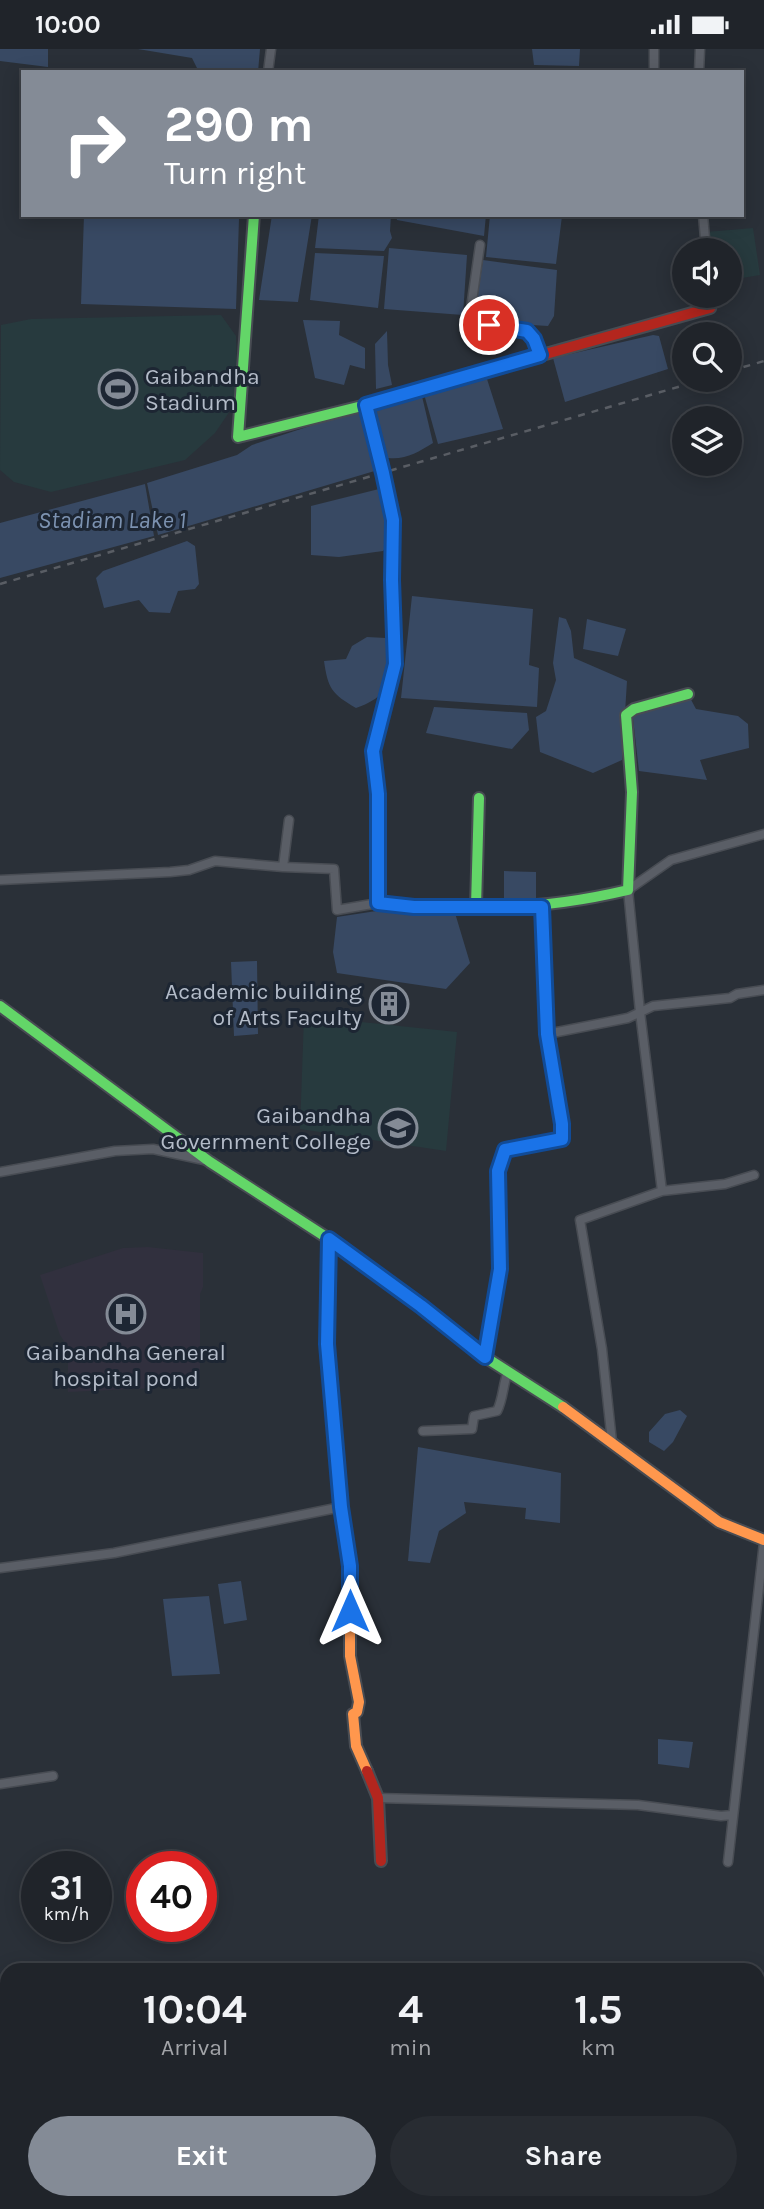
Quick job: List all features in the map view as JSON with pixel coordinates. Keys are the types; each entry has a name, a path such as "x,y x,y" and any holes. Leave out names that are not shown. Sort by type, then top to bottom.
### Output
{"street":[{"path":"268,70 271,49"},
{"path":"654,49 654,70"},
{"path":"699,70 700,49"},
{"path":"254,217 238,437 366,405 710,308"},
{"path":"703,217 705,238"},
{"path":"480,245 469,322 527,331 534,339 540,355"},
{"path":"366,405 393,520 395,664 373,751 378,794 378,903"},
{"path":"662,1191 628,890 632,792 626,715 634,709 688,694"},
{"path":"476,906 480,798"},
{"path":"283,867 289,820"},
{"path":"0,880 170,872 188,870 215,861 334,869 337,910 378,903 414,907 542,907 587,901 628,890 671,860 764,834"},
{"path":"485,1357 500,1269 498,1171 505,1150 562,1139 562,1124 547,1034 542,907"},
{"path":"547,1034 628,1018 653,1006 764,990"},
{"path":"0,1006 211,1162 329,1239 485,1357 570,1412 719,1522 764,1541 728,1862"},
{"path":"0,1172 115,1151 153,1149 211,1162"},
{"path":"612,1442 602,1349 580,1220 662,1191 725,1184 754,1175"},
{"path":"329,1239 327,1344 341,1507 350,1566 350,1656 359,1702 358,1712 353,1714 354,1730 356,1746 378,1798 381,1861"},
{"path":"423,1431 471,1429 474,1416 497,1411 508,1371"},
{"path":"0,1568 114,1553 341,1507"},
{"path":"0,1784 53,1776"},
{"path":"378,1798 638,1805 721,1816 732,1815"}],"shaded area":[{"name":"Gaibandha General hospital pond","path":"148,1247 203,1253 200,1375 158,1375 157,1388 68,1392 68,1347 60,1335 40,1275 123,1248"}],"green space":[{"path":"753,228 760,275 742,278 742,238 707,238 706,232"},
{"name":"Gaibandha Stadium","path":"221,315 236,336 237,374 234,405 215,433 185,460 51,492 14,482 0,470 1,325 31,319"},
{"path":"304,1016 457,1032 446,1151 300,1129"}],"water":[{"path":"0,49 48,49 48,67 0,61"},
{"path":"138,49 260,49 258,70 198,70 192,58"},
{"path":"532,49 580,49 579,66 534,65"},
{"path":"84,217 239,219 236,309 81,304"},
{"path":"272,217 312,217 298,302 259,300"},
{"path":"319,217 391,217 392,238 384,251 315,248"},
{"path":"396,217 486,217 484,236 397,220"},
{"path":"490,217 562,217 556,264 486,257"},
{"path":"389,248 467,255 463,315 384,309"},
{"path":"315,253 384,256 378,308 310,300"},
{"path":"483,260 557,270 554,316 548,326 486,322 475,315"},
{"path":"303,320 340,321 339,335 365,348 365,369 350,365 344,385 315,378"},
{"path":"387,331 388,365 392,385 376,389 375,344"},
{"path":"653,335 659,336 668,369 565,402 553,358"},
{"path":"487,379 503,429 438,444 424,394"},
{"path":"421,392 433,443 406,457 388,458 373,403"},
{"path":"362,409 378,470 158,535 147,483 237,455 252,445"},
{"name":"Stadiam Lake 1","path":"145,484 154,536 0,578 0,523"},
{"path":"383,488 389,544 383,551 339,557 311,555 311,506"},
{"path":"187,541 195,546 199,584 195,589 178,591 170,613 149,612 139,600 104,608 96,578 103,571"},
{"path":"412,596 533,609 529,665 539,668 537,707 401,698"},
{"path":"559,617 566,619 571,631 574,658 627,681 622,760 593,773 540,752 536,717 546,711 556,680 553,663"},
{"path":"587,619 626,629 618,656 583,649"},
{"path":"367,637 386,638 388,682 379,696 356,708 332,690 324,661 346,659 352,646"},
{"path":"689,696 696,709 738,716 748,724 749,748 700,760 707,780 639,771 632,710"},
{"path":"434,707 527,713 529,730 512,749 426,733"},
{"path":"504,871 536,872 536,902 504,902"},
{"path":"383,910 455,913 470,963 446,989 337,973 333,952 337,917"},
{"path":"257,961 258,1034 234,1036 231,962"},
{"path":"680,1410 687,1416 673,1442 664,1451 649,1442 649,1432 665,1414"},
{"path":"418,1447 561,1473 560,1523 525,1519 526,1508 464,1502 466,1513 439,1531 430,1563 408,1561"},
{"path":"241,1581 247,1620 224,1624 218,1584"},
{"path":"209,1596 220,1674 172,1676 163,1599"},
{"path":"658,1739 693,1742 689,1768 658,1764"}],"railway":[{"path":"742,367 764,361"},
{"path":"0,584 672,389"}],"traffic: fast":[{"path":"254,217 238,437 467,376"},
{"path":"479,798 476,906 552,904 628,890 632,792 626,715 634,709 688,694"},
{"path":"0,1006 210,1162 329,1239 485,1357 563,1407"}],"traffic: slow":[{"path":"329,1239 327,1344 341,1507 350,1566 350,1656 359,1702 357,1712 353,1714 356,1746 367,1771"},
{"path":"563,1407 719,1522 764,1540"}],"traffic: jam":[{"path":"467,376 710,308"},
{"path":"367,1771 378,1798 381,1861"}],"place":[{"name":"Gaibandha Stadium","path":"118,389"},
{"name":"Academic building of Arts Faculty","path":"389,1004"},
{"name":"Gaibandha Government College","path":"398,1128"},
{"name":"Gaibandha General hospital pond","path":"126,1314"}],"route":[{"path":"350,1611 350,1566 341,1507 327,1344 329,1239 485,1357 500,1269 498,1171 505,1150 562,1139 562,1124 547,1034 542,907 414,907 378,903 378,794 373,751 395,664 393,520 366,405 540,355 534,339 527,331 489,325"}]}
